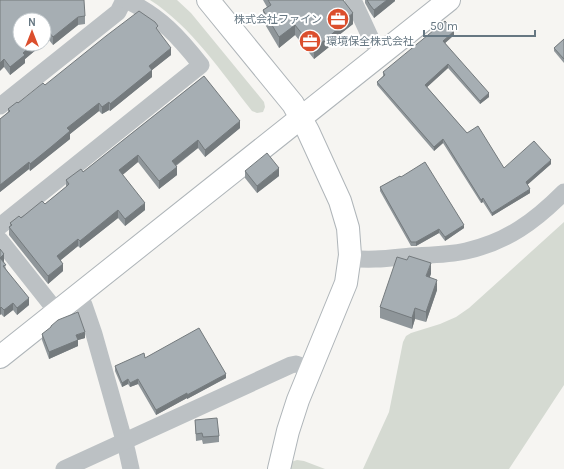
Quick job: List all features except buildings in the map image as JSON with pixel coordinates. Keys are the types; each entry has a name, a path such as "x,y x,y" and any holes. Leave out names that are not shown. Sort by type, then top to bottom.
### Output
{"street":[{"path":"0,106 118,12 125,0 153,15 166,26 179,38 201,66 0,226"},
{"path":"208,0 293,104 312,139 345,214 350,242 350,258 346,283 293,416 279,469"},
{"path":"353,0 372,41 382,53"},
{"path":"1,353 57,312 448,0"},
{"path":"350,258 364,260 448,254 482,247 515,233 530,223 544,212 564,192"},
{"path":"0,240 57,312"},
{"path":"77,296 84,305 91,327 131,469"},
{"path":"64,469 291,365 296,364 311,368"}],"shaded area":[{"path":"150,0 177,0 191,13 264,102 265,107 263,112 257,113 252,111 205,51 179,23"},
{"path":"564,222 564,385 509,469 363,469 389,412 403,342 406,336 456,317 469,308"},
{"path":"297,460 325,469 288,469 291,462"}],"place":[{"name":"株式会社ファイン","path":"338,19"},
{"name":"環境保全株式会社","path":"310,41"}]}
